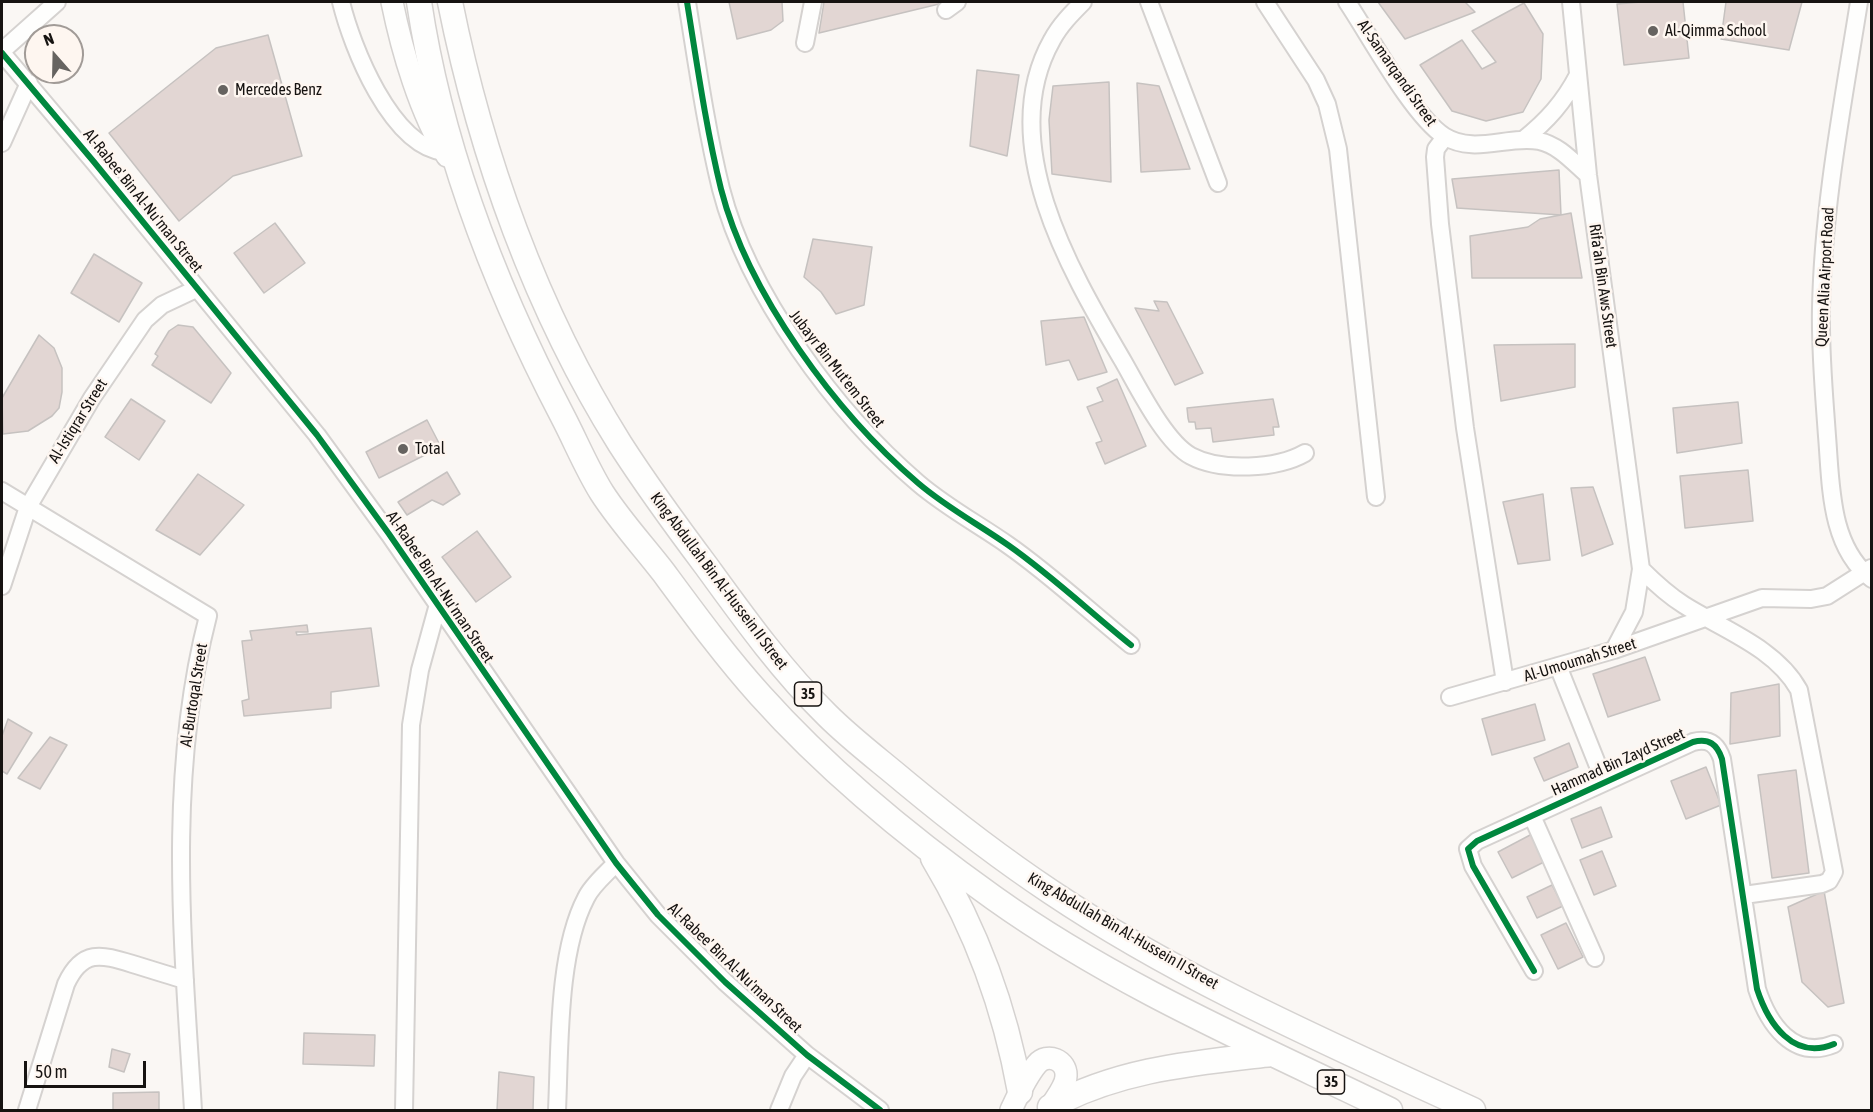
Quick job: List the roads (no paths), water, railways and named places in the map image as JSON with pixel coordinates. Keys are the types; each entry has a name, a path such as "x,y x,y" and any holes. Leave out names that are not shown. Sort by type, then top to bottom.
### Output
{"highway":[{"name":"35","path":"419,2 431,62 462,179 480,234 516,324 603,494 710,636 762,697 831,766 925,846 996,900 1058,940 1153,994 1271,1054 1390,1110"},
{"name":"King Abdullah Bin Al-Hussein II Street","path":"450,2 465,69 507,210 541,293 590,393 625,451 674,523 779,662 826,714 976,840 1053,894 1154,953 1294,1027 1473,1110"},
{"path":"925,846 950,888 980,947 1005,1018 1016,1101"},
{"path":"1050,1109 1088,1088 1142,1071 1271,1054"}],"main road":[{"path":"392,2 417,89 444,152 462,179"},
{"path":"1016,1101 1038,1062 1048,1058 1057,1059 1064,1066 1066,1078 1050,1109"}],"street":[{"path":"2,52 57,2"},
{"path":"341,2 347,26 362,63 382,99 412,138 426,148 444,152"},
{"name":"Jubayr Bin Mut'em Street","path":"687,2 722,190 748,261 766,299 785,327 843,406 919,484 1008,545 1131,645"},
{"path":"805,43 813,2"},
{"path":"1083,2 1052,39 1040,66 1033,97 1031,132 1034,163 1041,193 1090,303 1128,370 1178,446 1190,456 1207,463 1264,466 1282,463 1305,453"},
{"path":"1149,2 1218,183"},
{"path":"1265,2 1316,80 1327,104 1336,139 1376,497"},
{"name":"Al-Samarqandi Street","path":"1347,2 1411,98 1432,125 1445,137 1474,144 1539,141 1556,148 1588,175"},
{"name":"Rifa'ah Bin Aws Street","path":"1571,2 1588,175 1641,569 1634,612 1614,650"},
{"name":"Queen Alia Airport Road","path":"1859,2 1830,190 1821,308 1823,387 1834,510 1842,538 1869,573"},
{"name":"Al-Rabee' Bin Al-Nu'man Street","path":"2,52 24,77"},
{"path":"1523,140 1544,124 1562,103 1578,74"},
{"path":"2,143 29,84"},
{"name":"Al-Rabee' Bin Al-Nu'man Street","path":"30,84 324,445 389,534 437,608 616,863 658,915 717,973 807,1055 880,1110"},
{"path":"1445,137 1436,149 1435,157 1440,224 1465,428 1505,682"},
{"name":"Al-Istiqrar Street","path":"2,586 28,507 92,398 145,320 162,305 196,289"},
{"name":"Al-Burtoqal Street","path":"2,491 208,616 197,661 183,769 180,848 185,980"},
{"path":"1641,569 1673,597 1751,644 1789,675 1799,690 1833,866 1832,878 1822,884 1744,895"},
{"name":"Al-Umoumah Street","path":"1449,697 1614,650 1709,618 1762,597 1818,598 1836,592 1869,573"},
{"path":"404,1110 411,725 420,670 437,608"},
{"name":"Hammad Bin Zayd Street","path":"1558,666 1604,781"},
{"name":"Hammad Bin Zayd Street","path":"1534,971 1467,853 1477,841 1604,781 1693,742 1703,740 1714,744 1722,759 1757,989 1770,1021 1783,1036 1802,1047 1814,1048 1834,1044"},
{"path":"1532,816 1595,958"},
{"path":"557,1110 565,977 575,927 586,896 616,863"},
{"path":"27,1110 66,984 73,969 80,963 104,955 185,980 193,1110"},
{"path":"779,1110 794,1076 807,1055"}],"place":[{"name":"Al-Qimma School","path":"1653,31"},
{"name":"Mercedes Benz","path":"223,90"},
{"name":"Total","path":"403,449"}]}
